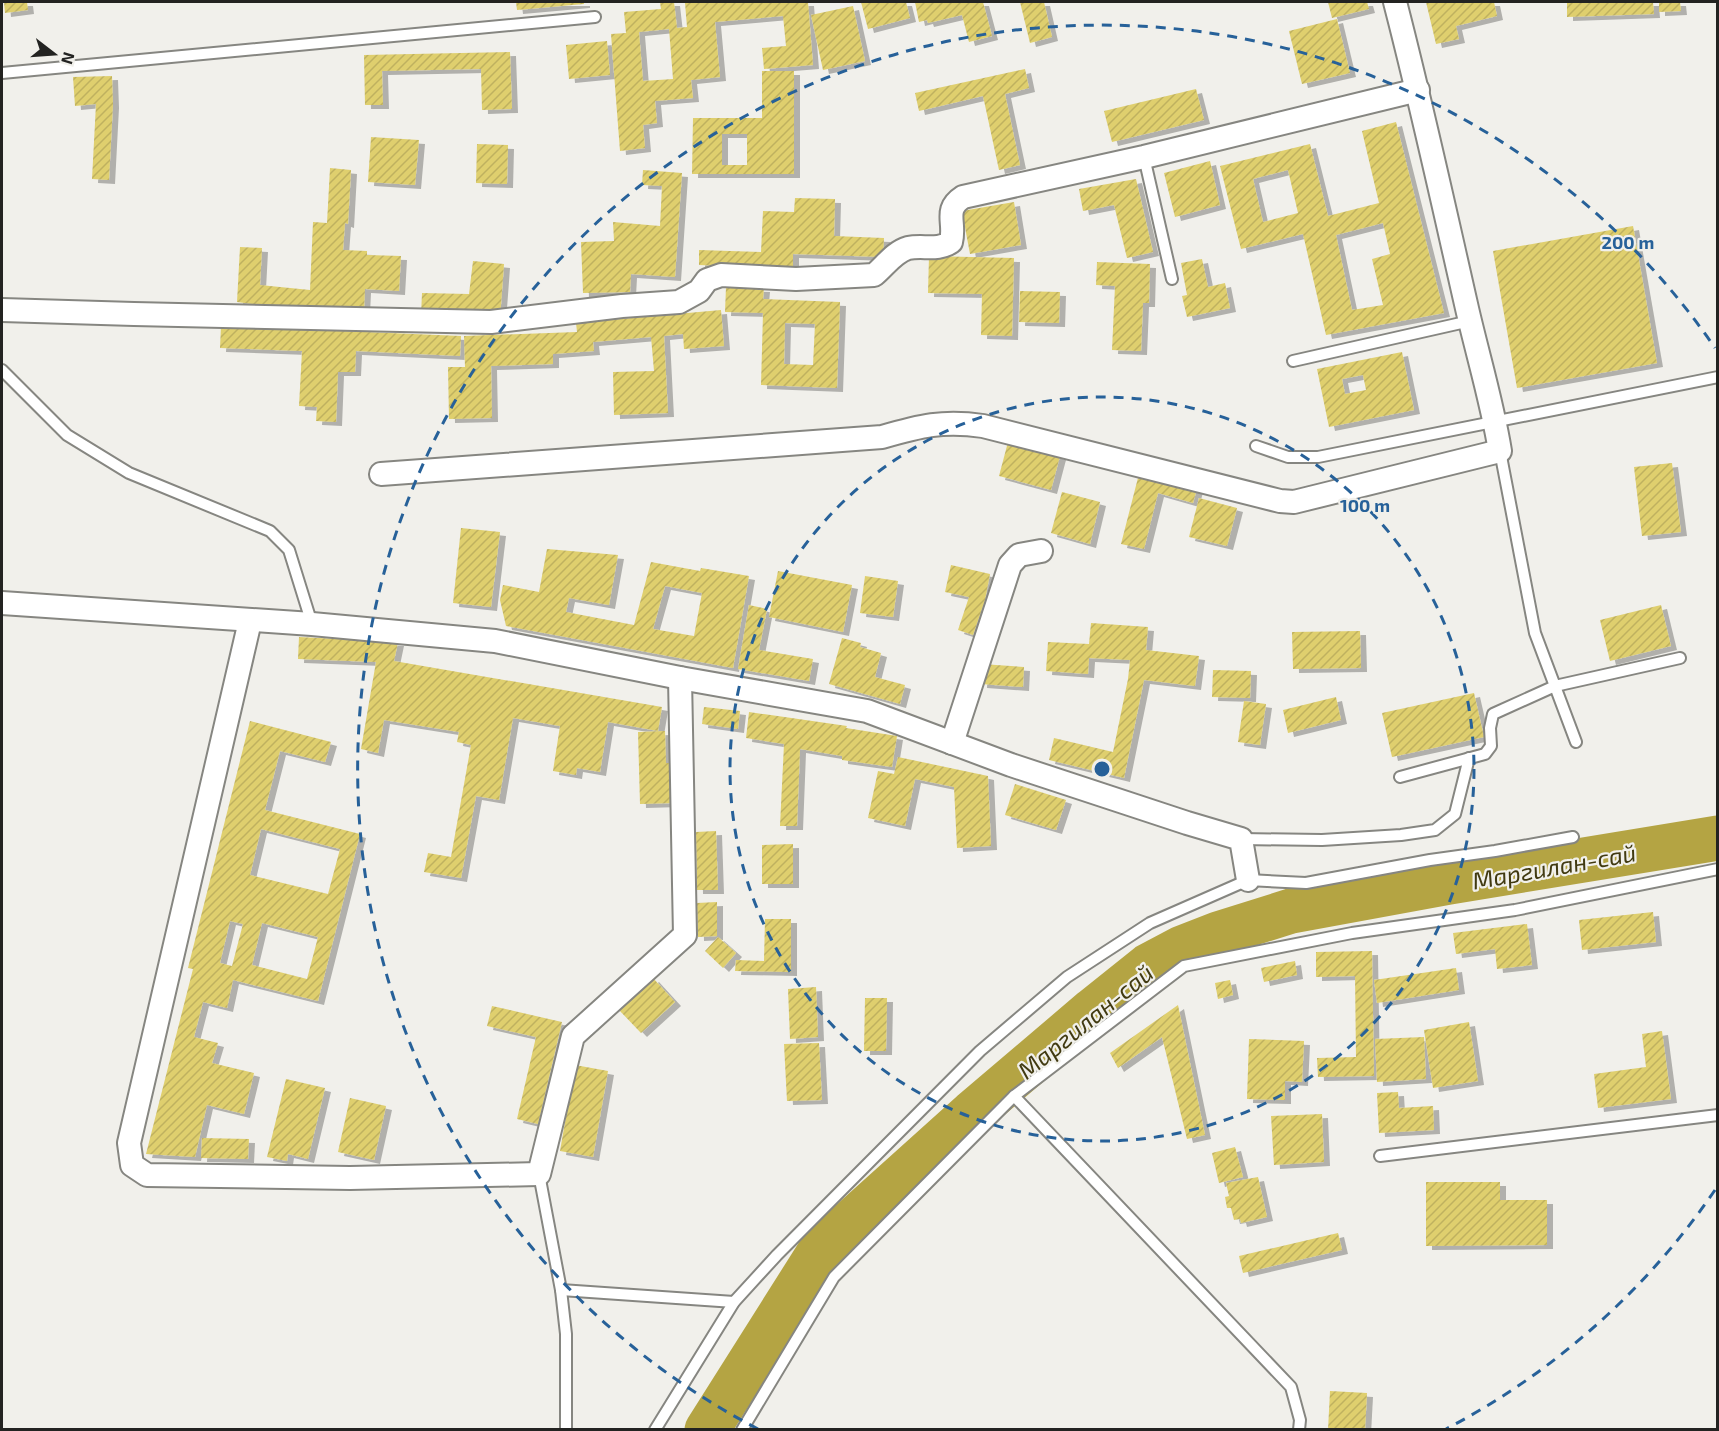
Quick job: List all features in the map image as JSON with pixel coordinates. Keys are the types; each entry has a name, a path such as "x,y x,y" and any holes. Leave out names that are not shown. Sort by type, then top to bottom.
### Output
{"street":[{"path":"381,474 882,437 923,425 957,422 983,426 1280,501 1294,501 1500,451 1418,90 1395,2"},
{"path":"2,310 491,322 622,306 680,302 699,291 707,280 722,275 796,279 874,275 893,255 908,248 944,246 951,242 953,232 951,208 963,197 1144,157 1418,90"},
{"path":"952,743 1010,564 1019,555 1041,551"},
{"path":"2,603 312,624 495,641 680,678 867,711 1044,776 1241,839 1248,880"},
{"path":"250,621 129,1143 132,1165 147,1175 350,1178 539,1174 573,1036 686,935 680,678"}],"lane":[{"path":"2,73 595,17"},
{"path":"1144,157 1172,279"},
{"path":"1293,361 1470,321"},
{"path":"2,370 67,435 129,473 270,531 289,550 312,624"},
{"path":"1256,446 1288,457 1318,457 1718,377"},
{"path":"1500,451 1535,633 1576,742"},
{"path":"1400,777 1485,754 1491,746 1490,728 1493,714 1555,686 1680,658"},
{"path":"1241,839 1322,840 1401,836 1435,830 1455,814 1469,758"},
{"path":"655,1430 734,1302 777,1255 980,1051 1067,977 1150,923 1248,880 1306,883 1573,837"},
{"path":"742,1430 834,1277 1014,1096 1184,966 1352,933 1515,910 1718,869"},
{"path":"1014,1096 1291,1387 1300,1420 1299,1430"},
{"path":"1380,1156 1718,1115"},
{"path":"539,1174 561,1290 566,1334 566,1430"},
{"path":"561,1290 734,1302"}],"building":[{"path":"4,2 27,2 28,10 5,13"},
{"path":"516,2 584,2 584,4 517,10"},
{"path":"660,2 674,2 677,28 687,27 685,3 808,2 813,65 764,69 762,48 786,46 783,16 715,22 720,77 691,80 693,98 655,101 657,123 643,125 645,148 620,151 611,34 626,33 624,12 661,9","holes":["669,29 673,79 643,81 639,32"]},
{"path":"861,2 906,2 910,18 868,29"},
{"path":"915,2 983,2 992,36 969,42 962,15 928,23 927,20 919,22"},
{"path":"1020,2 1044,2 1052,37 1030,43"},
{"path":"1328,2 1367,2 1369,9 1332,18"},
{"path":"1426,2 1494,2 1497,16 1456,26 1459,39 1436,44"},
{"path":"1567,2 1653,2 1654,14 1567,17"},
{"path":"1659,2 1680,2 1681,11 1659,12"},
{"path":"853,6 865,61 823,70 811,15"},
{"path":"1337,19 1350,73 1302,84 1289,31"},
{"path":"607,41 610,75 569,79 566,45"},
{"path":"510,52 512,109 482,110 481,69 382,71 383,105 365,105 364,55"},
{"path":"1025,69 1029,88 1005,94 1020,165 999,170 983,96 919,111 915,93"},
{"path":"762,71 794,71 794,174 692,174 693,118 762,118","holes":["722,134 747,134 747,165 722,165"]},
{"path":"112,76 113,104 109,180 92,179 96,104 75,106 73,77"},
{"path":"1196,89 1204,120 1112,142 1104,111"},
{"path":"1396,122 1444,313 1326,335 1303,234 1241,249 1220,166 1310,144 1328,216 1379,203 1362,131","holes":["1288,170 1298,213 1263,222 1253,179","1383,223 1390,254 1372,259 1383,305 1352,310 1336,235"]},
{"path":"371,137 419,140 415,185 368,182"},
{"path":"477,144 508,145 507,184 476,183"},
{"path":"1210,161 1220,205 1175,217 1164,173"},
{"path":"330,168 351,170 348,224 345,223 343,250 367,251 367,255 401,256 399,291 365,289 364,310 293,309 237,302 240,247 262,248 260,285 310,290 313,222 327,223"},
{"path":"643,170 682,173 675,277 631,274 630,292 583,293 581,242 614,241 613,222 660,226 662,186 642,185"},
{"path":"1136,179 1153,252 1127,258 1114,205 1083,211 1079,189"},
{"path":"795,198 835,199 834,236 884,238 883,257 793,254 793,269 699,265 699,250 761,252 763,211 794,212"},
{"path":"1014,202 1021,245 970,254 962,211"},
{"path":"1633,226 1657,363 1517,388 1493,251"},
{"path":"929,256 1014,258 1012,336 981,335 982,294 928,293"},
{"path":"1202,259 1208,287 1225,283 1230,308 1187,317 1182,296 1187,295 1181,263"},
{"path":"473,261 504,264 500,318 421,315 422,293 469,294"},
{"path":"1097,262 1150,264 1149,303 1143,303 1141,351 1112,350 1115,286 1096,285"},
{"path":"726,287 764,288 763,299 840,302 837,388 761,385 763,313 725,312","holes":["785,323 815,324 813,365 784,364"]},
{"path":"1020,291 1060,292 1059,323 1019,322"},
{"path":"721,310 724,346 684,349 683,334 664,336 668,413 614,415 613,372 654,371 651,337 593,342 594,351 553,354 553,364 491,366 492,418 449,419 448,367 465,367 464,336 577,332 576,323"},
{"path":"221,326 461,336 460,356 356,351 355,372 338,372 336,422 316,421 317,407 299,406 302,351 220,348"},
{"path":"1402,352 1414,410 1329,427 1317,369","holes":["1363,375 1366,390 1345,394 1342,379"]},
{"path":"1008,442 1060,456 1051,490 999,476"},
{"path":"1672,463 1681,532 1642,536 1634,467"},
{"path":"1140,470 1198,485 1193,503 1158,493 1144,549 1121,544"},
{"path":"1062,492 1100,502 1090,544 1051,533"},
{"path":"1199,498 1237,508 1227,546 1189,537"},
{"path":"461,528 500,532 491,607 453,603"},
{"path":"547,549 618,555 609,605 569,598 566,612 634,625 651,562 700,571 701,568 749,576 733,668 506,626 500,600 503,585 539,592","holes":["665,586 702,593 694,636 653,629"]},
{"path":"951,565 990,574 985,600 973,635 958,630 969,597 945,592"},
{"path":"778,571 852,585 843,632 769,617"},
{"path":"865,576 898,581 893,617 860,613"},
{"path":"749,605 767,609 759,650 813,659 809,681 738,669"},
{"path":"1661,605 1671,646 1610,661 1600,620"},
{"path":"1091,623 1148,627 1146,650 1199,656 1195,686 1144,680 1124,778 1049,760 1054,738 1113,752 1130,660 1089,658 1088,674 1046,671 1048,642 1089,644"},
{"path":"1360,631 1361,668 1293,669 1292,632"},
{"path":"299,637 398,642 394,661 662,707 658,731 608,722 600,772 577,768 576,775 553,771 560,726 513,718 499,800 476,796 461,878 424,872 428,853 451,857 471,745 457,742 459,732 384,720 378,753 361,749 376,662 298,659"},
{"path":"842,638 861,643 860,647 881,653 875,677 905,685 900,704 829,684"},
{"path":"982,664 1024,667 1023,687 981,684"},
{"path":"1213,670 1251,671 1250,698 1212,697"},
{"path":"1474,693 1484,737 1392,757 1382,713"},
{"path":"1336,697 1341,720 1288,733 1283,710"},
{"path":"1244,701 1266,704 1260,745 1238,742"},
{"path":"704,707 740,711 738,729 702,724"},
{"path":"749,712 847,726 846,728 897,736 892,767 842,760 842,756 800,749 797,826 780,826 784,744 746,738"},
{"path":"250,721 331,742 325,762 280,751 265,810 360,834 318,1001 233,980 227,1008 203,1002 194,1037 218,1043 212,1063 254,1073 244,1114 207,1105 195,1157 146,1154 193,969 188,968","holes":["261,829 340,849 328,894 250,875","230,921 243,924 232,966 220,963","262,923 318,937 307,979 252,965"]},
{"path":"665,731 666,763 673,763 675,803 640,804 638,732"},
{"path":"898,757 988,776 991,846 957,848 954,787 915,779 905,826 868,818 878,771 894,774"},
{"path":"1015,784 1066,800 1056,830 1005,815"},
{"path":"716,831 718,890 697,890 696,832"},
{"path":"793,844 793,884 762,884 762,845"},
{"path":"717,902 717,936 698,937 697,903"},
{"path":"1653,912 1656,942 1582,950 1579,920"},
{"path":"765,919 791,919 791,972 735,971 736,960 764,961"},
{"path":"1527,924 1532,965 1497,969 1495,949 1456,954 1453,933"},
{"path":"718,937 736,953 723,968 705,951"},
{"path":"1372,951 1374,1076 1318,1077 1317,1058 1356,1057 1355,976 1316,977 1316,952"},
{"path":"1295,961 1297,975 1264,982 1261,968"},
{"path":"1456,968 1459,990 1377,1003 1374,980"},
{"path":"653,978 675,1002 641,1033 618,1009"},
{"path":"1230,980 1233,995 1218,999 1215,983"},
{"path":"816,987 818,1037 790,1039 788,989"},
{"path":"865,998 887,998 886,1051 864,1051"},
{"path":"1178,1005 1205,1135 1187,1139 1162,1037 1118,1068 1110,1053"},
{"path":"492,1006 562,1022 538,1124 517,1119 536,1037 487,1026"},
{"path":"1469,1022 1478,1081 1433,1088 1424,1030"},
{"path":"1662,1031 1671,1099 1598,1108 1594,1074 1646,1067 1642,1034"},
{"path":"1424,1037 1426,1079 1377,1082 1375,1039"},
{"path":"1249,1039 1304,1041 1302,1082 1285,1081 1285,1100 1247,1099"},
{"path":"819,1043 822,1100 787,1101 784,1044"},
{"path":"575,1065 608,1071 593,1157 560,1151"},
{"path":"286,1079 325,1088 308,1159 288,1154 287,1161 267,1157"},
{"path":"1398,1092 1399,1108 1433,1106 1434,1130 1379,1133 1377,1093"},
{"path":"350,1098 386,1106 374,1160 338,1152"},
{"path":"1322,1114 1324,1162 1274,1165 1271,1116"},
{"path":"202,1138 249,1139 248,1159 201,1158"},
{"path":"1235,1147 1243,1177 1219,1183 1212,1153"},
{"path":"1258,1177 1267,1217 1241,1223 1240,1219 1234,1220 1231,1208 1227,1208 1225,1197 1229,1196 1226,1183"},
{"path":"1426,1182 1500,1182 1500,1200 1547,1200 1547,1245 1426,1246"},
{"path":"1338,1233 1342,1250 1243,1273 1239,1256"},
{"path":"1330,1391 1367,1393 1365,1430 1328,1430"}],"waterway":[{"name":"Маргилан-сай","path":"707,1430 822,1248 972,1113 1148,966 1182,948 1218,934 1291,911 1449,882 1718,838"}]}
